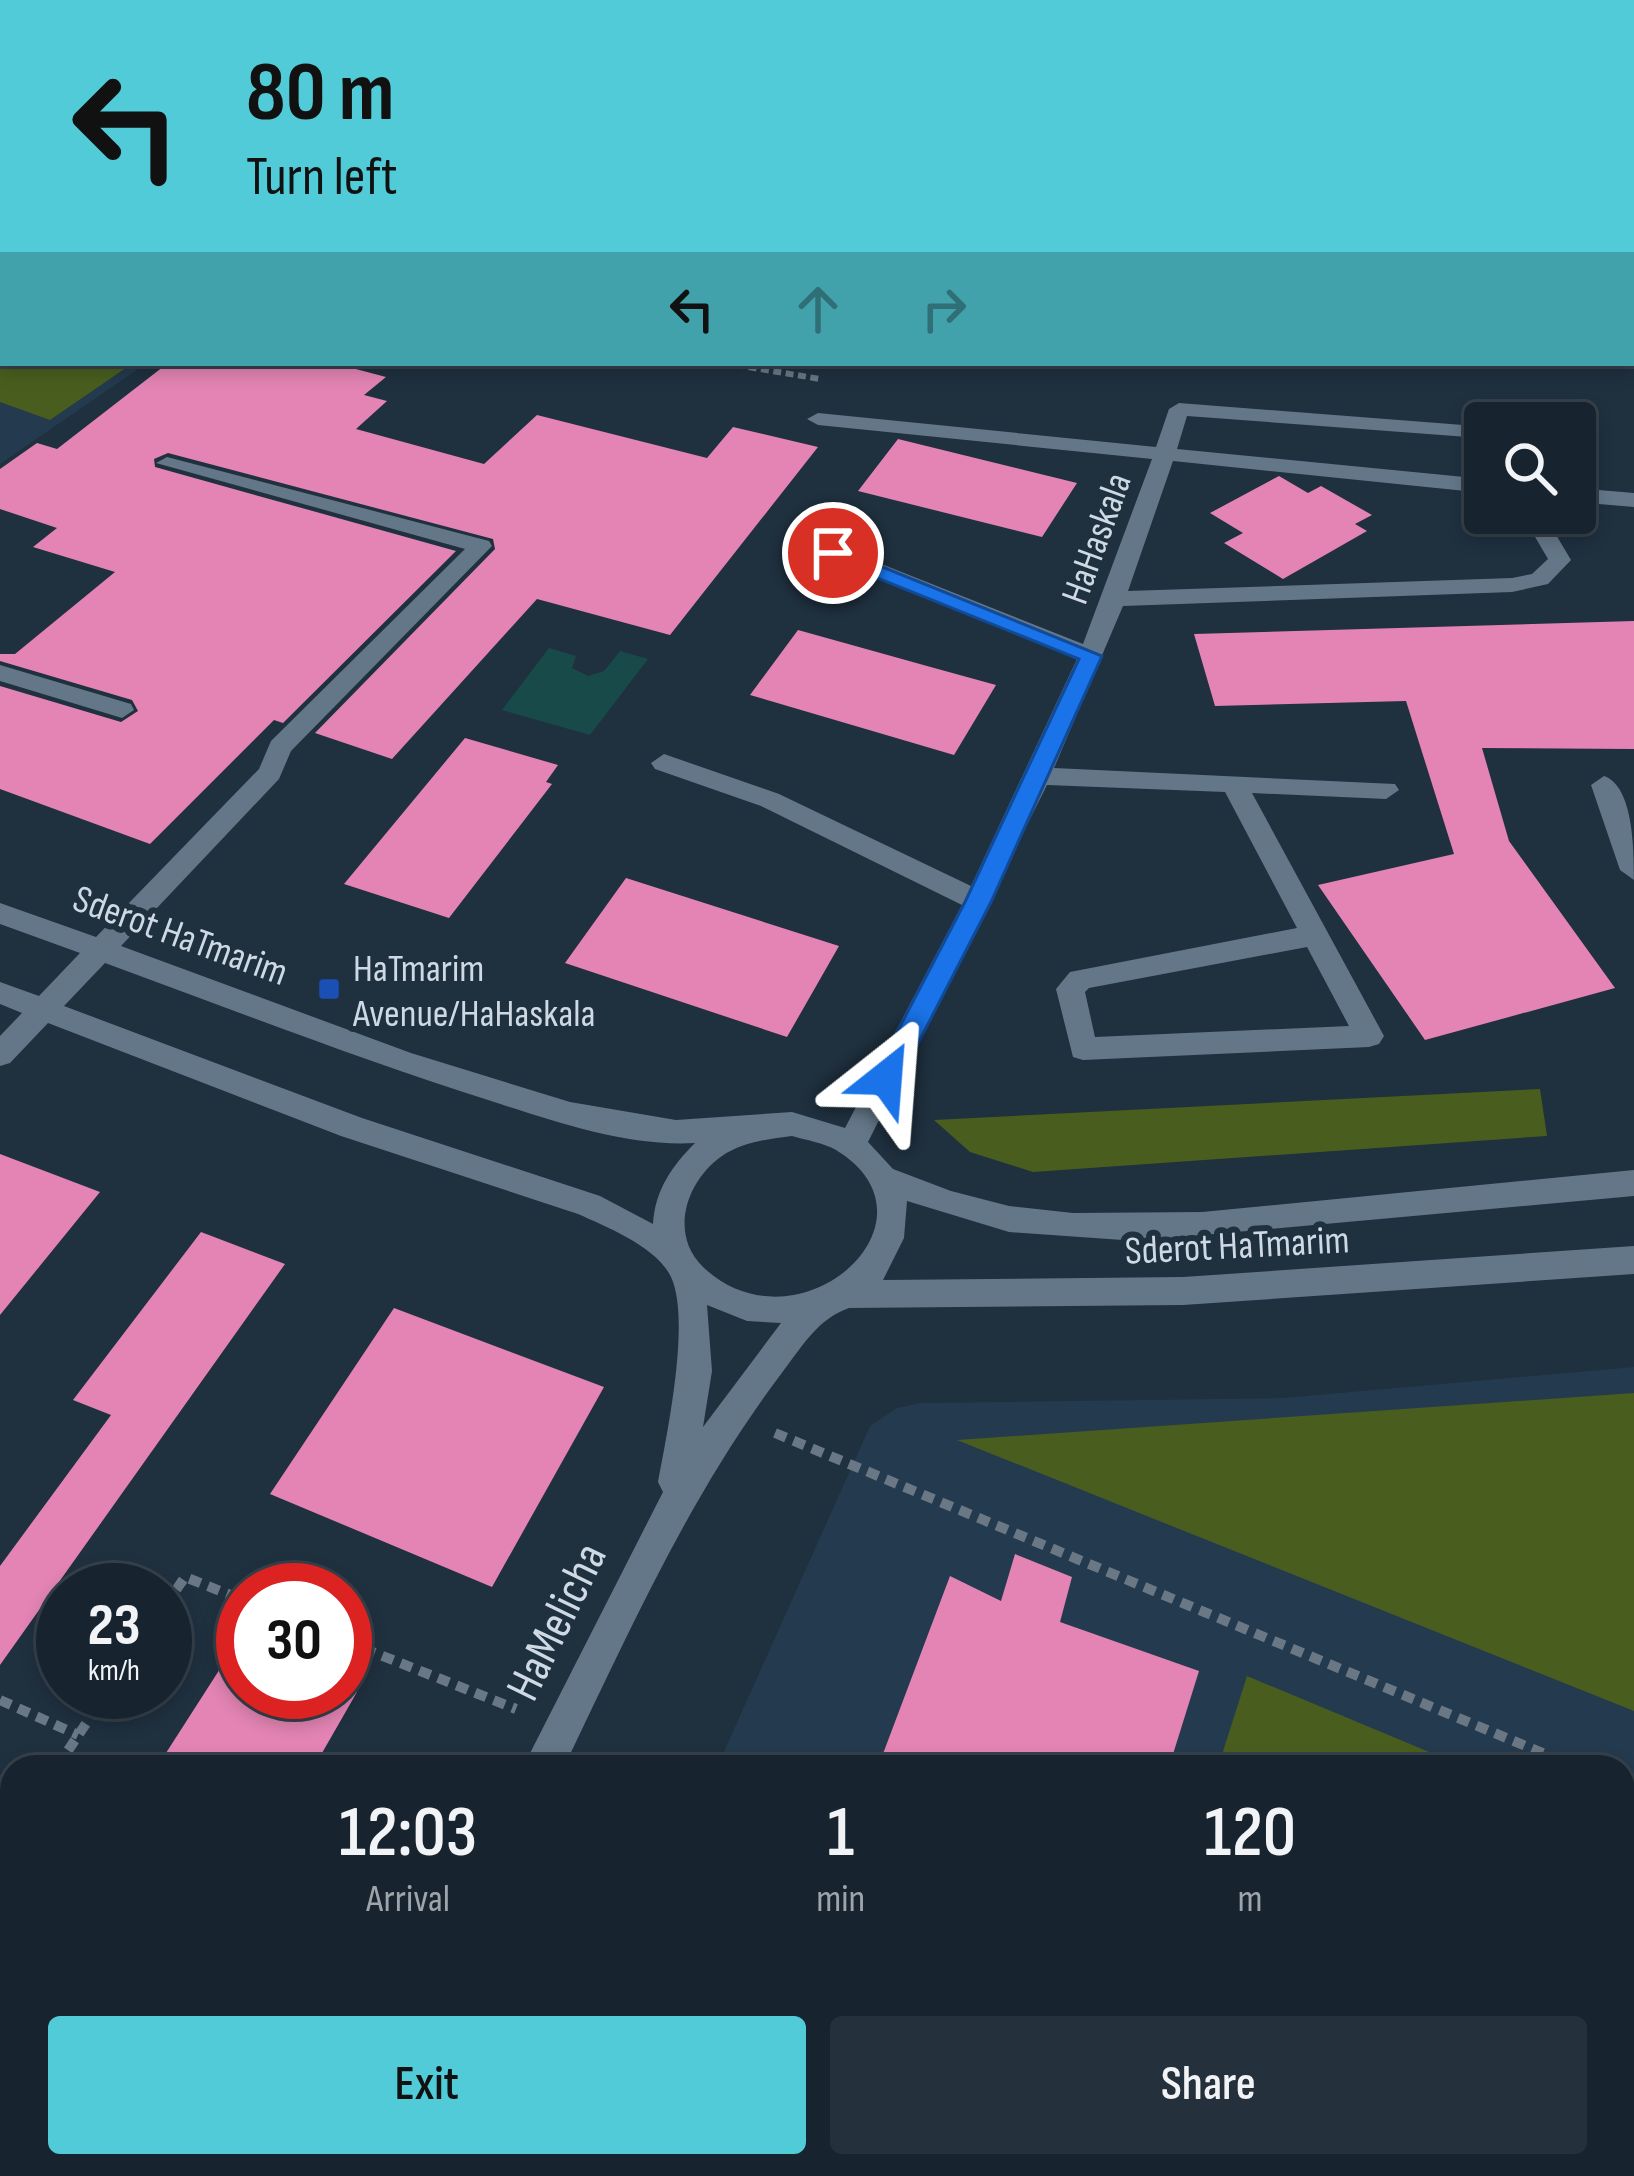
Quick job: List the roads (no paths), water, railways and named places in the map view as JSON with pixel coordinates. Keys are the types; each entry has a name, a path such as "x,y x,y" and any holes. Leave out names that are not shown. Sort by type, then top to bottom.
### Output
{"street":[{"name":"HaHaskala","path":"852,1143 1038,776 1114,599 1179,409 1464,431"},
{"path":"818,419 1464,484"},
{"path":"0,1055 270,772 280,747 481,546 167,464"},
{"path":"1596,497 1634,500"},
{"path":"1114,599 1512,585 1540,579 1560,560 1545,534"},
{"path":"833,553 1091,656"},
{"path":"0,673 122,710"},
{"path":"664,764 770,800 978,902"},
{"path":"1038,776 1386,790"},
{"path":"1234,784 1315,935 1369,1036 1083,1049 1070,989 1080,980 1315,935"},
{"path":"1604,785 1634,870"},
{"name":"Sderot HaTmarim","path":"0,913 402,1060 570,1114 676,1132 751,1127"},
{"path":"0,992 352,1127 589,1205 622,1220 684,1266 705,1288 746,1307 769,1310 829,1300 870,1275 891,1240 893,1204 885,1179 852,1143 814,1127 751,1127 696,1155 673,1188 668,1224 684,1266"},
{"name":"Sderot HaTmarim","path":"885,1179 932,1201 977,1214 1129,1230 1236,1224 1443,1199 1634,1183"},
{"name":"Sderot HaTmarim","path":"829,1300 1204,1290 1634,1259"},
{"name":"HaMelicha","path":"663,1523 693,1400 696,1344 684,1266"},
{"name":"HaMelicha","path":"550,1755 663,1523 730,1414 829,1300"}],"place":[{"name":"HaTmarim Avenue/HaHaskala","path":"329,989"}]}
